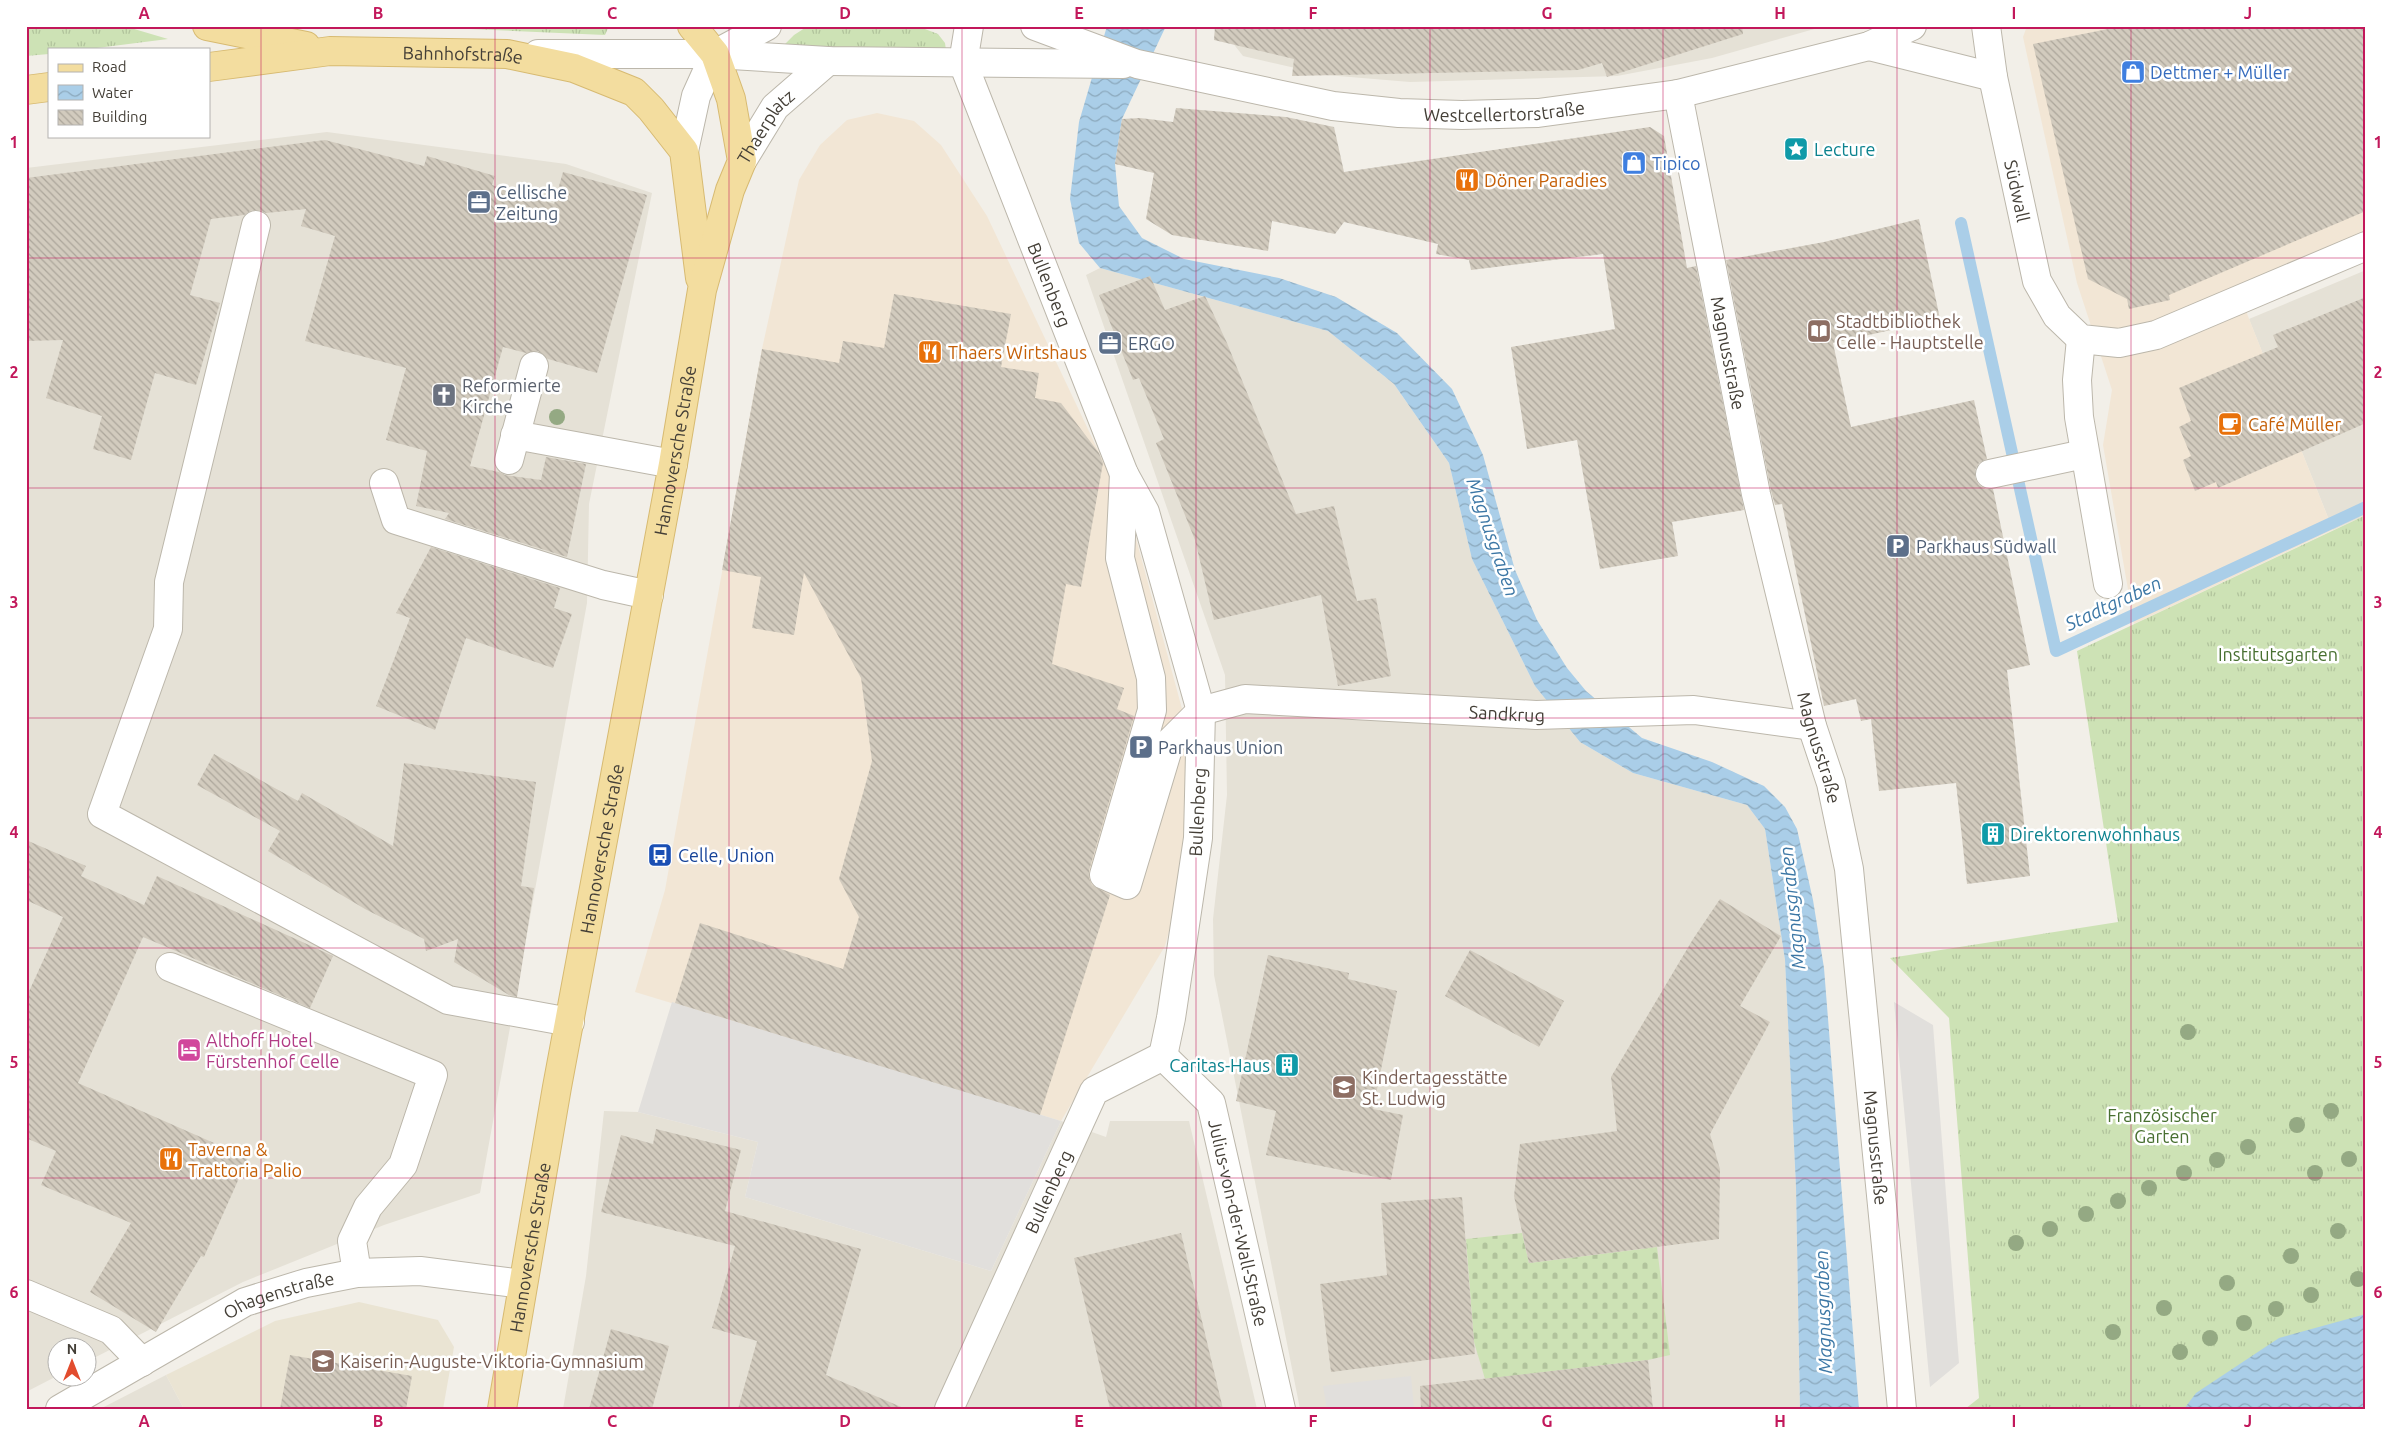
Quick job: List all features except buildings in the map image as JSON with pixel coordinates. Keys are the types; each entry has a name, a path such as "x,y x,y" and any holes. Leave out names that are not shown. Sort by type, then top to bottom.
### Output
{"main road":[{"path":"207,26 330,51"},
{"name":"Thaerplatz","path":"692,26 715,54 731,99 742,161"},
{"name":"Bahnhofstraße","path":"210,67 330,51 507,54 574,68 634,92 651,109 684,152"},
{"path":"26,90 48,87"},
{"name":"Hannoversche Straße","path":"684,152 702,290"},
{"name":"Hannoversche Straße","path":"502,1409 522,1284 614,770 673,464 702,290 730,190 742,161"}],"street":[{"name":"Thaerplatz","path":"715,54 767,26"},
{"path":"963,63 969,26"},
{"path":"1035,26 1076,54"},
{"name":"Westcellertorstraße","path":"1076,54 1169,70 1333,106 1399,113 1462,116 1538,113 1678,94 1869,46 1912,26"},
{"name":"Südwall","path":"1986,26 1993,77 2036,280 2057,316 2081,339"},
{"path":"1869,46 1993,77"},
{"name":"Thaerplatz","path":"507,54 715,54 828,61 963,63 1076,54"},
{"path":"684,152 696,96 715,54"},
{"name":"Thaerplatz","path":"742,161 775,107 828,61"},
{"name":"Bullenberg","path":"949,1409 1094,1091 1163,1056 1171,1018 1198,838 1201,711 1145,512 1124,474 963,63"},
{"name":"Magnusstraße","path":"1678,94 1756,494 1792,605 1812,726 1831,783 1849,869 1902,1409"},
{"path":"256,225 169,582 168,629 102,814 448,1000 570,1022"},
{"path":"2108,584 2084,454 2077,380 2081,339 2119,343 2156,335 2366,246"},
{"path":"534,366 512,448 673,464"},
{"path":"1998,472 2084,454"},
{"path":"1124,474 1120,558 1151,678 1152,710 1104,875 1127,885 1170,742 1201,711"},
{"path":"384,483 396,520 603,585 649,595"},
{"name":"Sandkrug","path":"1201,711 1245,699 1536,715 1694,710 1812,726"},
{"path":"170,967 432,1075 403,1165 368,1206 352,1241 357,1273"},
{"name":"Julius-von-der-Wall-Straße","path":"1163,1056 1211,1103 1279,1397"},
{"name":"Ohagenstraße","path":"60,1409 245,1302 306,1283 357,1273 420,1271 522,1284"},
{"path":"26,1294 111,1330 142,1362"}],"shaded area":[{"path":"1237,26 1825,26 1712,58 1617,76 1410,82 1326,75 1243,56 1232,42"},
{"path":"2027,26 2366,26 2366,243 2240,296 2333,530 2134,624 2103,445 2112,390 2077,283 2023,37"},
{"path":"877,113 914,121 941,145 987,216 1131,520 1195,757 1191,848 1165,946 1061,1121 635,992 665,890 762,349 799,180 820,145 847,120"},
{"path":"327,132 566,164 652,193 589,504 587,603 480,1193 384,1225 243,1282 98,1356 98,1338 48,1338 48,1381 26,1392 26,168"},
{"path":"1100,268 1328,331 1394,384 1449,463 1472,559 1535,686 1580,742 1633,773 1747,805 1765,829 1785,960 1796,1187 1800,1409 1300,1409 1214,975 1213,919 1227,795 1225,675 1086,275"},
{"path":"2366,270 2366,515 2333,530 2249,319"},
{"path":"672,1002 1061,1121 991,1271 745,1197 758,1142 638,1112"},
{"path":"1894,1002 1933,1025 1959,1363 1930,1387"},
{"path":"604,1111 638,1112 758,1142 745,1197 991,1271 1061,1121 1106,1137 1110,1121 1189,1121 1257,1409 563,1409 586,1276"},
{"name":"Kaiserin-Auguste-Viktoria-Gymnasium","path":"359,1302 438,1320 454,1347 443,1409 184,1409 166,1375 275,1321"},
{"path":"166,1375 184,1409 100,1409"},
{"path":"1411,1376 1414,1409 1327,1409 1323,1386"}],"green space":[{"path":"26,26 124,26 168,39 97,48 48,48 48,54 26,56"},
{"path":"400,26 609,26 605,35"},
{"path":"808,26 917,26 938,34 945,43 946,50 780,49 794,35"},
{"name":"Französischer Garten","path":"2366,515 2366,1409 1965,1409 1979,1398 1949,1018 1890,958 2118,922 2077,651"},
{"path":"1522,1233 1529,1263 1657,1247 1670,1355 1648,1360 1485,1379 1474,1342 1466,1239"}],"water":[{"name":"Magnusgraben","path":"1107,26 1166,26 1122,119 1115,164 1119,206 1142,238 1184,259 1279,278 1336,297 1397,333 1452,389 1483,455 1515,570 1537,620 1567,668 1586,691 1642,738 1712,762 1764,786 1785,807 1797,829 1813,900 1824,968 1859,1409 1800,1409 1796,1187 1785,960 1765,829 1747,805 1633,773 1580,742 1535,686 1472,559 1449,463 1394,384 1328,331 1100,268 1079,243 1070,199 1079,122"},
{"path":"2366,1314 2366,1409 2184,1409 2196,1393 2279,1338"}],"waterway":[{"name":"Stadtgraben","path":"1961,223 2056,651 2366,507"}],"place":[{"name":"Dettmer + Müller","path":"2133,72"},
{"name":"Lecture","path":"1796,149"},
{"name":"Tipico","path":"1634,163"},
{"name":"Döner Paradies","path":"1467,180"},
{"name":"Cellische Zeitung","path":"479,202"},
{"name":"Stadtbibliothek Celle - Hauptstelle","path":"1819,331"},
{"name":"ERGO","path":"1110,343"},
{"name":"Thaers Wirtshaus","path":"930,352"},
{"name":"Reformierte Kirche","path":"444,395"},
{"name":"Café Müller","path":"2230,424"},
{"name":"Parkhaus Südwall","path":"1898,546"},
{"name":"Parkhaus Union","path":"1141,747"},
{"name":"Direktorenwohnhaus","path":"1993,834"},
{"name":"Celle, Union","path":"660,855"},
{"name":"Althoff Hotel Fürstenhof Celle","path":"189,1050"},
{"name":"Caritas-Haus","path":"1287,1065"},
{"name":"Kindertagesstätte St. Ludwig","path":"1344,1087"},
{"name":"Taverna & Trattoria Palio","path":"171,1159"},
{"name":"Kaiserin-Auguste-Viktoria-Gymnasium","path":"323,1361"}],"park label":[{"name":"Institutsgarten","path":"2278,654"}]}
